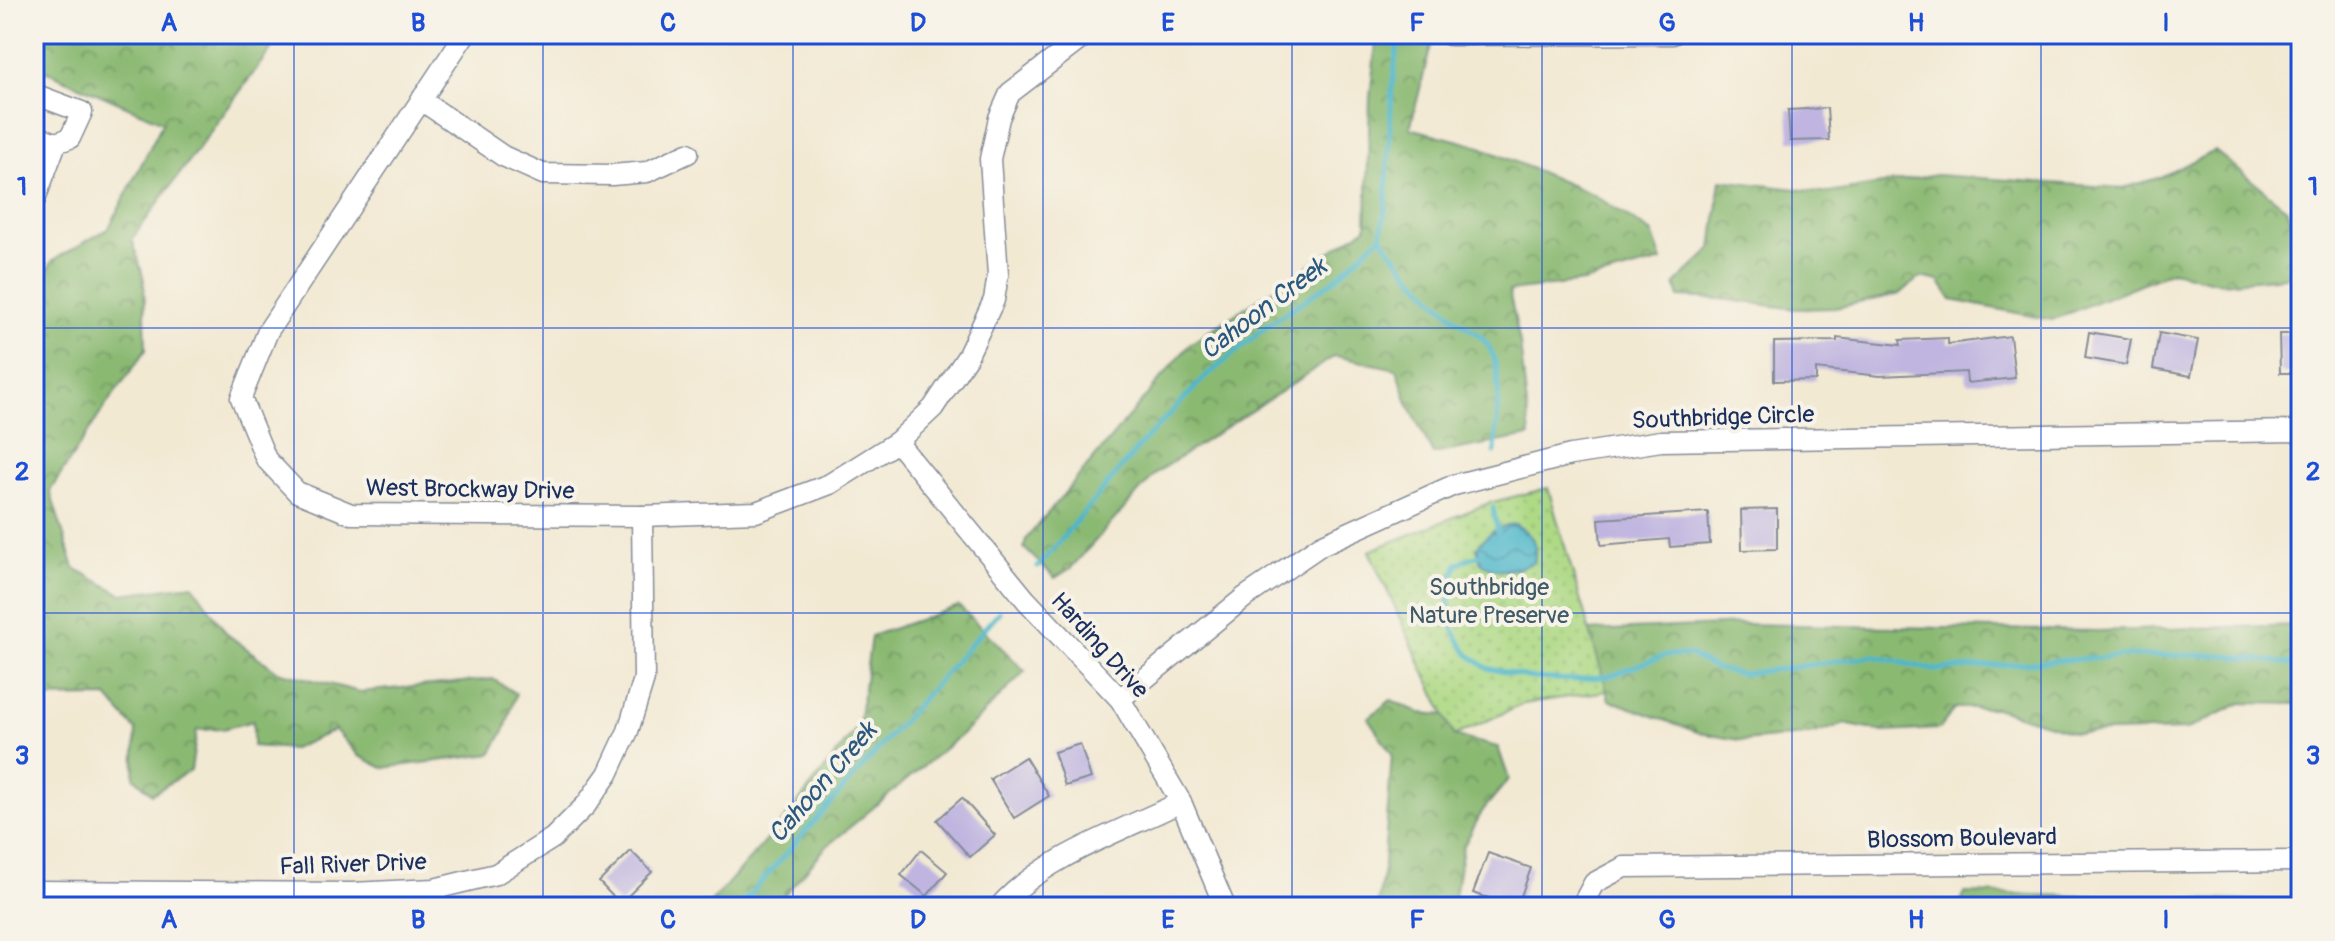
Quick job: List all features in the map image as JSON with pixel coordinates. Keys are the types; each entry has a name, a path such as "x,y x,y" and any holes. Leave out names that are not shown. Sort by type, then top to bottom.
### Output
{"street":[{"name":"West Brockway Drive","path":"465,34 268,331 241,398 266,459 297,492 351,514 642,516 756,512 830,484 897,442 933,408 967,357 994,300 998,275 990,159 999,118 1010,93 1087,34"},
{"path":"1450,35 1673,34"},
{"path":"34,94 82,112 70,138 56,143 34,135"},
{"path":"421,100 503,156 543,174 647,172 688,153"},
{"path":"34,202 56,143"},
{"name":"Southbridge Circle","path":"1120,699 1245,597 1321,545 1454,485 1571,455 1661,441 2301,431"},
{"name":"Harding Drive","path":"897,442 1026,600 1120,699 1181,802 1225,907"},
{"name":"Fall River Drive","path":"34,891 352,893 434,889 496,874 553,838 586,805 608,774 628,731 644,679 642,516"},
{"path":"999,907 1016,887 1046,867 1181,802"},
{"name":"Blossom Boulevard","path":"1581,907 1594,883 1624,867 2301,861"}],"green space":[{"path":"34,34 282,34 132,239 144,280 146,350 50,491 74,568 121,594 193,585 227,634 277,671 360,692 493,679 516,694 505,729 491,754 383,768 359,756 335,730 293,749 253,746 253,721 223,729 197,730 191,770 152,794 134,777 136,730 107,697 34,698 34,303 52,261 109,228 163,122 34,66"},
{"path":"1377,34 1434,34 1410,128 1478,146 1594,195 1652,233 1662,261 1583,282 1509,291 1520,343 1530,436 1433,454 1408,403 1397,369 1335,356 1156,473 1071,568 1055,578 1024,548 1026,539 1190,344 1366,228 1370,97"},
{"path":"2215,151 2286,208 2301,247 2301,266 2285,277 2222,283 2172,271 2052,320 1952,300 1939,281 1920,277 1900,294 1835,308 1796,309 1679,297 1675,284 1712,249 1721,180 1829,193 1936,175 2123,188 2158,178"},
{"name":"Southbridge Nature Preserve","path":"1548,488 1607,691 1523,704 1454,736 1369,551 1489,503"},
{"path":"959,606 1025,671 969,728 826,847 774,907 707,907 790,813 859,725 871,636"},
{"path":"1742,624 2098,631 2301,625 2301,704 2241,703 2186,730 2075,733 1995,708 1955,708 1939,729 1884,732 1844,724 1814,734 1744,741 1700,733 1609,700 1589,631"},
{"path":"1391,700 1420,713 1445,715 1454,736 1498,747 1509,779 1483,810 1463,847 1453,907 1377,907 1383,875 1392,754 1368,718"},
{"path":"1965,893 2301,902 2301,907 1959,907"}],"water":[{"path":"1515,524 1532,539 1534,562 1508,570 1494,569 1481,563 1477,547 1481,542 1499,528"}],"building":[{"path":"1827,108 1829,140 1790,141 1788,110"},
{"path":"2089,332 2131,339 2126,365 2085,358"},
{"path":"2159,333 2198,340 2191,376 2153,369"},
{"path":"2279,334 2301,334 2301,373 2280,373"},
{"path":"2010,336 2015,378 1967,383 1966,372 1880,376 1816,369 1816,380 1774,381 1774,342 1837,341 1837,338 1901,345 1900,340 1948,338 1948,344"},
{"path":"1777,509 1777,549 1742,550 1741,510"},
{"path":"1708,512 1710,544 1670,547 1669,539 1601,545 1599,519"},
{"path":"1080,744 1091,778 1065,786 1054,752"},
{"path":"1025,757 1049,796 1014,818 990,779"},
{"path":"962,798 995,835 970,857 937,820"},
{"path":"921,850 947,872 927,896 901,875"},
{"path":"631,851 652,872 620,904 599,882"},
{"path":"1488,853 1531,868 1517,907 1473,893"}],"waterway":[{"name":"Cahoon Creek","path":"1038,567 1143,442 1204,378 1272,322 1333,281 1381,236 1399,34"},
{"path":"1381,236 1425,290 1489,347 1498,384 1495,452"},
{"path":"1493,508 1498,533"},
{"path":"1484,553 1458,563 1451,580 1449,603 1453,630 1468,654 1487,668 1532,678 1575,680 1610,676 1666,655 1690,655 1716,669 1743,674 1873,656 1934,670 2122,656 2218,655 2301,665"},
{"name":"Cahoon Creek","path":"739,907 999,612"}]}
